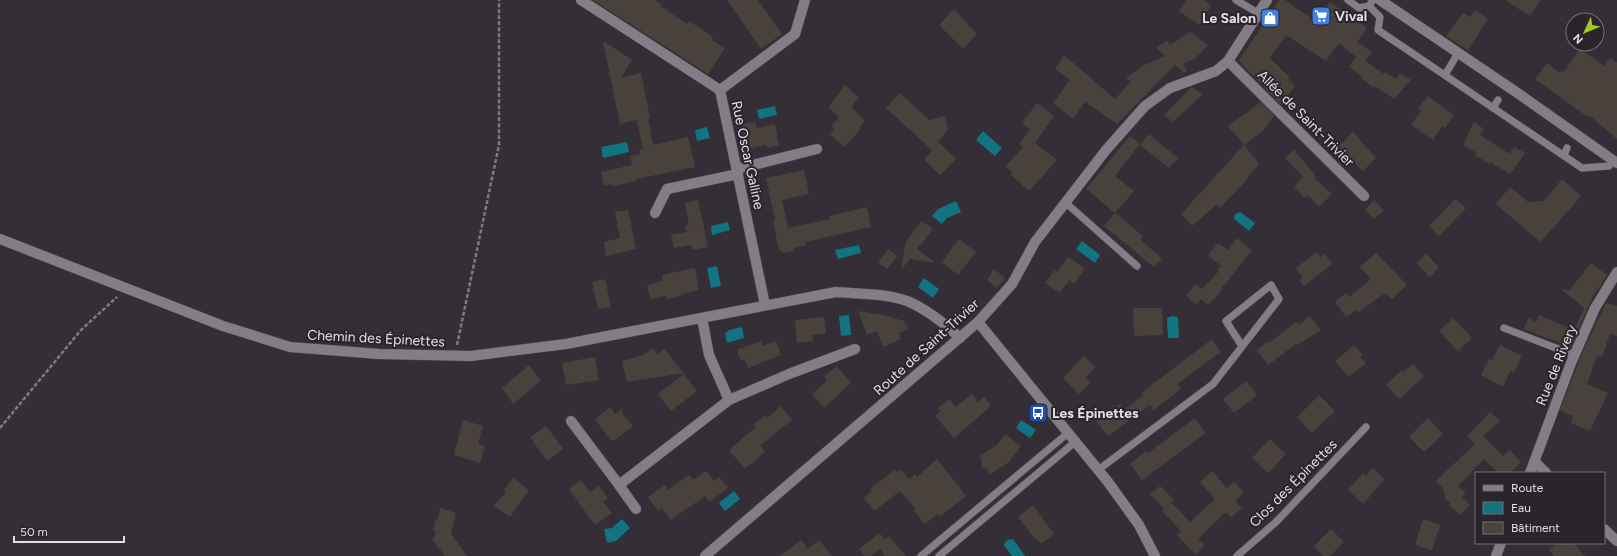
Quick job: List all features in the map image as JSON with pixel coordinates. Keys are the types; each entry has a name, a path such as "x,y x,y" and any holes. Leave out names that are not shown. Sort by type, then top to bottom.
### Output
{"street":[{"name":"Rue Oscar Galline","path":"765,305 720,90 795,34 806,0"},
{"name":"Route de Saint-Trivier","path":"705,556 978,322 1012,284 1035,242 1106,150 1145,106 1170,88 1216,71 1228,61 1267,0"},
{"path":"1380,0 1615,162"},
{"path":"585,1 720,90"},
{"name":"Allée de Saint-Trivier","path":"1228,61 1364,196"},
{"path":"654,213 667,189 737,172 817,149"},
{"name":"Chemin des Épinettes","path":"0,239 223,326 290,347 379,354 471,356 566,344 836,292 906,300 933,315 960,338"},
{"name":"Rue de Rivery","path":"1530,472 1574,355 1595,308 1617,272"},
{"path":"702,318 709,355 729,400"},
{"path":"978,322 1098,470 1139,525 1155,556"},
{"path":"619,485 729,400 789,374 854,349"},
{"path":"571,421 636,510"},
{"path":"1534,462 1545,472"},
{"path":"1605,530 1617,541"},
{"path":"1496,556 1501,544"}],"lane":[{"path":"1236,0 1258,13"},
{"path":"1348,0 1359,8 1371,3 1380,17 1378,30 1582,168 1609,166 1615,162"},
{"path":"1445,75 1458,53"},
{"path":"1493,108 1498,100"},
{"path":"1564,155 1568,148"},
{"path":"1066,203 1137,266"},
{"path":"1098,470 1213,384 1279,299 1271,285 1226,321 1242,346"},
{"path":"1504,328 1574,355"},
{"name":"Clos des Épinettes","path":"1237,556 1276,522 1366,427"},
{"path":"921,556 1068,434"},
{"path":"939,556 1075,442"}],"path":[{"path":"455,355 499,145 499,0"},
{"path":"0,428 81,330 127,289"}],"water":[{"path":"775,106 777,115 759,119 757,110"},
{"path":"707,127 710,138 697,141 695,130"},
{"path":"983,131 1002,148 995,156 976,140"},
{"path":"627,142 629,152 603,158 601,147"},
{"path":"956,201 961,212 947,218 942,224 932,216 938,209"},
{"path":"1240,212 1255,223 1249,231 1234,219 1235,214"},
{"path":"728,222 730,230 712,235 711,226"},
{"path":"1082,241 1100,255 1095,263 1076,249"},
{"path":"859,245 861,253 838,259 835,250"},
{"path":"717,266 721,286 711,288 707,268"},
{"path":"924,278 939,289 933,298 918,287"},
{"path":"849,315 851,335 841,336 839,316"},
{"path":"1172,316 1178,317 1179,338 1168,338 1167,318"},
{"path":"742,327 744,338 727,343 725,334 729,330"},
{"path":"1021,420 1036,430 1030,438 1016,428"},
{"path":"734,491 740,499 725,511 719,503"},
{"path":"622,519 630,528 616,541 607,543 604,529 612,528"},
{"path":"1013,539 1025,556 1012,556 1004,545 1007,540"}],"building":[{"path":"593,0 655,0 661,4 660,6 687,24 689,21 713,37 712,40 725,48 708,74"},
{"path":"727,0 758,0 782,34 761,49"},
{"path":"1186,0 1204,0 1211,5 1199,25 1179,11"},
{"path":"1279,0 1285,0 1316,22 1330,2 1367,28 1357,42 1372,52 1365,61 1384,74 1385,72 1396,79 1400,73 1411,80 1394,99 1375,86 1374,88 1361,78 1362,76 1349,67 1356,57 1339,43 1326,61 1286,35 1270,58 1290,78 1288,79 1295,86 1281,105 1239,61"},
{"path":"1505,0 1541,0 1530,16"},
{"path":"954,9 977,34 963,49 939,25"},
{"path":"1475,10 1488,19 1468,50 1446,36 1463,13 1470,17"},
{"path":"1190,32 1208,45 1196,58 1183,64 1187,70 1184,73 1175,65 1117,124 1085,102 1073,119 1053,103 1070,80 1055,69 1064,55 1115,99 1131,82 1126,78 1146,64 1165,56 1156,48 1167,41 1170,45"},
{"path":"603,41 632,60 621,78 641,73 650,118 648,118 653,145 688,137 695,167 636,179 636,181 613,186 612,184 604,186 601,172 632,165 630,156 640,154 639,149 643,149 637,120 620,124"},
{"path":"1578,52 1584,52 1604,66 1610,58 1617,62 1617,139 1589,115 1588,117 1535,79 1547,63 1560,73 1562,70 1564,72"},
{"path":"845,85 859,98 851,107 865,121 859,127 861,129 844,147 830,134 835,129 831,126 839,118 829,107"},
{"path":"1192,87 1202,95 1173,122 1164,115"},
{"path":"900,93 929,120 945,116 948,130 938,142 956,159 940,175 924,160 932,150 886,108"},
{"path":"1428,96 1454,115 1445,128 1442,126 1433,140 1411,125 1421,111 1418,109"},
{"path":"1261,102 1274,116 1263,131 1244,145 1228,126"},
{"path":"1037,103 1054,116 1035,143 1057,160 1029,191 1010,174 1012,172 1006,166 1023,147 1019,144 1030,129 1022,123"},
{"path":"755,122 757,128 775,124 779,145 767,148 766,145 747,149 741,124"},
{"path":"1474,122 1484,129 1480,135 1510,154 1514,147 1525,153 1510,174 1490,162 1489,164 1475,155 1477,153 1463,145"},
{"path":"1353,132 1376,158 1363,171 1338,147"},
{"path":"1149,134 1178,158 1169,168 1140,145"},
{"path":"1130,136 1140,144 1115,176 1134,191 1115,213 1086,189"},
{"path":"1244,145 1259,164 1220,208 1216,205 1192,226 1181,214"},
{"path":"1294,150 1316,176 1314,178 1332,194 1319,207 1308,195 1304,198 1294,187 1303,177 1285,158"},
{"path":"804,170 809,194 782,200 788,228 830,219 829,216 867,207 871,227 805,242 806,245 793,248 794,251 782,253 781,250 779,251 773,220 775,220 766,178"},
{"path":"1562,179 1581,196 1541,242 1496,204 1510,187 1528,202 1544,201"},
{"path":"1455,199 1466,208 1439,236 1429,226"},
{"path":"698,200 708,247 692,250 691,245 674,248 671,235 687,232 685,226 689,225 685,203"},
{"path":"1374,200 1384,210 1374,219 1365,210"},
{"path":"628,210 636,249 606,256 604,242 620,238 615,212"},
{"path":"1115,213 1143,236 1140,239 1162,259 1154,267 1104,226"},
{"path":"922,221 933,229 917,249 936,263 910,259 901,270 906,241"},
{"path":"1237,238 1252,250 1221,289 1222,290 1208,305 1201,299 1196,305 1186,295 1196,284 1202,289 1219,271 1217,270 1221,266 1208,255 1218,243 1228,250"},
{"path":"959,239 976,252 958,275 942,262"},
{"path":"888,249 897,256 887,269 878,262"},
{"path":"1317,252 1321,257 1325,254 1332,264 1304,286 1299,281 1302,277 1296,268"},
{"path":"1376,253 1407,285 1392,299 1385,293 1359,312 1357,310 1346,317 1335,302 1346,293 1349,297 1371,279 1360,267"},
{"path":"1426,254 1439,267 1430,277 1417,263"},
{"path":"1068,257 1085,268 1074,284 1069,280 1060,293 1045,283 1055,270 1057,272"},
{"path":"1591,263 1607,275 1592,298 1571,347 1524,329 1528,318 1536,322 1539,315 1574,330 1584,308 1561,289 1569,291"},
{"path":"695,268 699,290 667,299 666,296 650,299 647,285 663,281 662,275"},
{"path":"994,269 1005,278 997,288 987,280"},
{"path":"605,279 611,307 598,309 592,282"},
{"path":"1606,303 1617,306 1617,336 1610,334 1602,357 1597,356 1587,384 1608,393 1590,431 1571,423 1573,416 1560,410 1583,351"},
{"path":"1133,308 1162,308 1163,335 1134,336"},
{"path":"858,311 883,315 904,321 908,329 899,333 901,339 883,347 877,331 867,335"},
{"path":"1310,316 1321,330 1297,345 1296,344 1268,365 1257,350 1268,341 1269,343 1296,322 1299,325"},
{"path":"824,317 826,333 812,335 813,341 797,343 795,320"},
{"path":"1453,318 1472,338 1458,351 1439,331"},
{"path":"1212,339 1221,352 1177,384 1181,389 1154,410 1150,405 1108,436 1096,421 1120,404 1124,410 1143,395 1141,393"},
{"path":"761,341 762,346 776,341 781,355 748,368 745,359 741,361 737,350"},
{"path":"1354,345 1363,355 1360,357 1366,363 1349,377 1335,361"},
{"path":"1500,345 1522,356 1514,372 1511,370 1503,387 1481,375 1489,359 1492,360"},
{"path":"653,348 658,354 664,349 684,373 627,382 622,361 643,355"},
{"path":"1084,356 1095,367 1086,378 1090,383 1079,394 1063,378"},
{"path":"595,357 599,380 566,385 562,363"},
{"path":"1413,364 1424,376 1399,399 1386,385 1402,370 1404,372"},
{"path":"529,365 541,381 513,404 502,388"},
{"path":"837,366 851,383 824,408 812,394 827,381 824,377"},
{"path":"684,374 697,391 671,411 658,394"},
{"path":"1246,381 1257,395 1234,413 1223,399"},
{"path":"972,394 978,402 984,397 991,406 954,438 935,416 941,411 938,408 949,399 956,407"},
{"path":"1319,395 1335,411 1312,433 1297,417"},
{"path":"781,406 792,420 760,445 765,452 745,469 729,450 756,427 754,424 766,415 767,418"},
{"path":"610,407 615,414 622,409 624,416 633,426 615,440 610,440 595,419"},
{"path":"1490,412 1500,421 1483,436 1503,456 1510,450 1521,462 1511,472 1498,472 1484,459 1458,486 1466,493 1462,497 1470,505 1460,515 1449,505 1451,504 1445,498 1444,490 1436,481 1475,444 1467,436"},
{"path":"1195,418 1206,433 1142,480 1130,464 1146,451 1148,453"},
{"path":"1428,418 1443,434 1424,452 1409,437"},
{"path":"463,420 483,426 478,444 485,446 480,463 454,455"},
{"path":"546,426 563,449 547,461 530,437"},
{"path":"1005,434 1021,446 1009,462 990,474 987,468 981,467 982,460 979,456 997,445"},
{"path":"1270,439 1286,454 1268,473 1252,458"},
{"path":"937,459 966,496 940,516 938,514 925,524 914,511 916,509 900,491 874,511 864,498 872,491 870,489 895,470 897,472 901,470 909,479 915,474 917,477"},
{"path":"1373,468 1385,479 1363,504 1348,490 1363,473 1366,476"},
{"path":"706,471 714,481 719,477 728,488 709,502 705,496 671,520 662,508 658,511 648,497 665,485 668,490 689,475 693,480"},
{"path":"1212,471 1227,488 1234,482 1244,492 1235,501 1242,508 1231,517 1226,512 1198,539 1205,546 1195,554 1177,535 1181,531 1162,511 1164,508 1150,494 1160,486 1174,500 1171,502 1190,522 1215,499 1200,482"},
{"path":"513,478 529,490 510,517 494,506 506,492 504,490"},
{"path":"581,480 590,492 599,486 608,498 603,502 612,513 595,525 569,489"},
{"path":"1033,505 1054,534 1041,544 1036,538 1035,539 1018,517"},
{"path":"440,508 456,513 451,534 467,556 445,556 433,540 436,531 433,531 436,519 438,519"},
{"path":"1423,519 1440,525 1432,550 1415,545"},
{"path":"1331,529 1344,542 1330,556 1323,556 1314,546"},
{"path":"879,533 885,539 889,536 906,556 885,556 880,549 871,556 865,556 859,549"},
{"path":"801,540 808,549 819,540 832,556 780,556"},
{"path":"1556,544 1575,544 1585,556 1554,556 1549,550"}],"place":[{"name":"Vival","path":"1321,16"},
{"name":"Le Salon","path":"1270,18"},
{"name":"Les Épinettes","path":"1038,413"}]}
